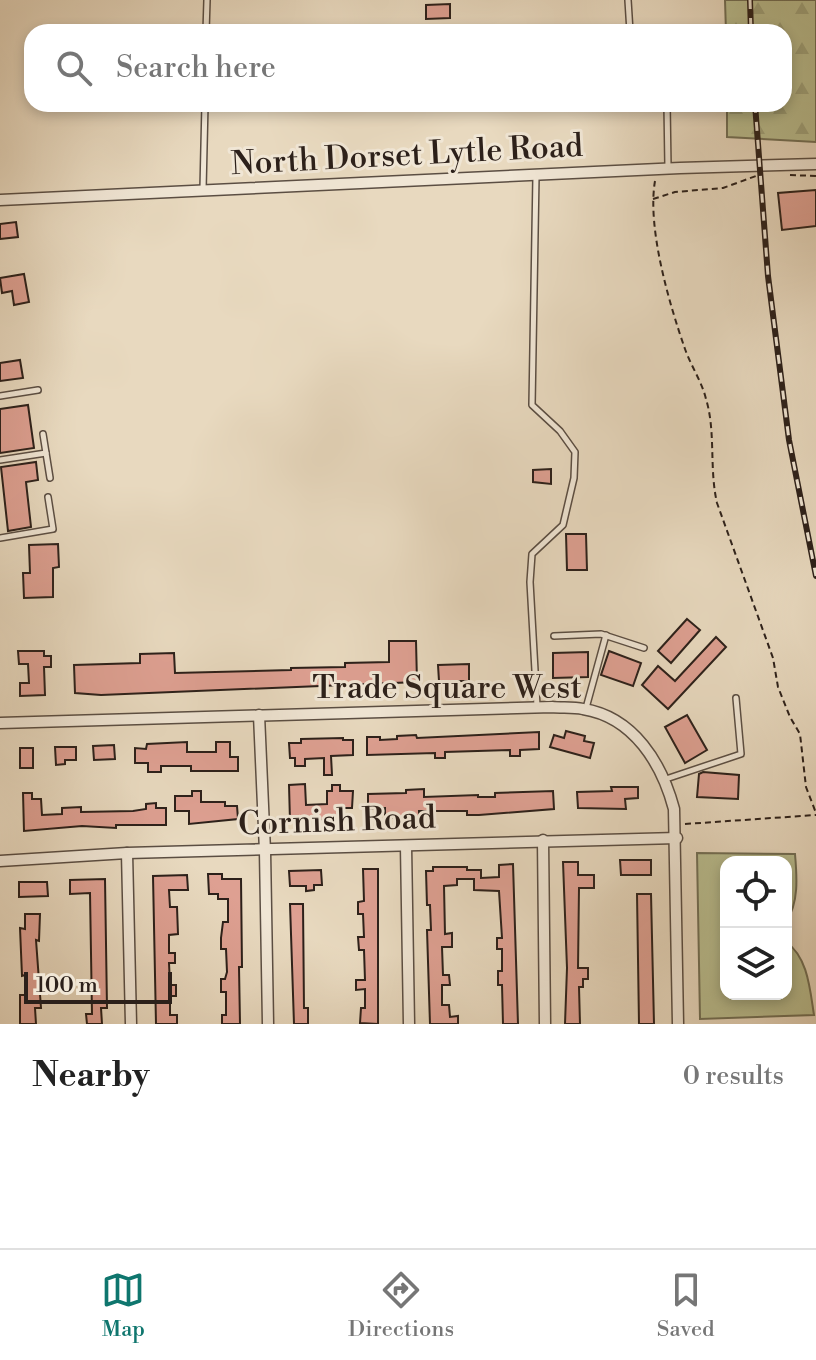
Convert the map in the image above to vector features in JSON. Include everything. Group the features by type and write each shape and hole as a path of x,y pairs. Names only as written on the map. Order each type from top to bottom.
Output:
{"street":[{"name":"North Dorset Lytle Road","path":"0,200 816,164"},
{"name":"Trade Square West","path":"0,723 537,707 585,709 621,724 652,753 666,779 675,824 678,1024"},
{"path":"259,715 268,1024"},
{"name":"Cornish Road","path":"0,861 127,853 677,838"},
{"path":"543,840 545,1024"},
{"path":"406,846 409,1024"},
{"path":"127,853 131,1024"}],"lane":[{"path":"206,24 207,0"},
{"path":"628,0 630,24"},
{"path":"203,190 205,112"},
{"path":"662,169 666,112"},
{"path":"536,175 532,405 560,431 575,452 574,478 563,525 532,554 530,582 537,707"},
{"path":"0,396 38,390"},
{"path":"43,434 50,478"},
{"path":"0,460 46,453"},
{"path":"0,538 53,529 48,497"},
{"path":"554,636 606,635 644,648"},
{"path":"585,709 606,635"},
{"path":"666,779 741,754 736,698"}],"path":[{"path":"662,169 652,199 655,234 685,349 706,399 711,429 711,477 717,503 773,658 778,687 800,734 806,787 816,814 675,824"},
{"path":"652,199 684,191 723,188 758,175"},
{"path":"791,175 816,176"}],"green space":[{"path":"725,0 816,0 816,142 727,137 727,112 792,112 792,24 726,24"},
{"path":"697,853 795,854 796,881 792,908 792,856 720,856 720,1000 792,1000 792,947 803,965 814,1015 700,1019"}],"building":[{"path":"450,4 450,18 426,19 426,5"},
{"path":"816,190 816,226 782,230 778,193"},
{"path":"16,222 18,237 0,239 0,224"},
{"path":"24,274 29,302 14,305 12,291 2,293 0,278"},
{"path":"20,360 23,378 0,381 0,363"},
{"path":"28,405 34,448 0,453 0,409"},
{"path":"36,462 38,480 26,482 31,527 8,531 1,467"},
{"path":"551,469 551,484 533,482 533,470"},
{"path":"566,534 586,534 587,570 567,570"},
{"path":"58,544 59,567 53,568 53,597 24,598 23,573 30,573 29,545"},
{"path":"687,619 700,630 671,663 658,651"},
{"path":"716,637 726,647 668,709 642,685 658,666 675,681"},
{"path":"389,641 416,641 417,682 101,695 75,693 74,665 140,663 140,654 174,653 175,673 291,670 345,667 345,663 389,662"},
{"path":"18,651 44,651 44,656 51,656 51,667 44,667 45,695 20,696 20,683 29,683 28,664 19,664"},
{"path":"609,651 641,663 633,686 601,675"},
{"path":"588,652 588,677 553,678 553,653"},
{"path":"469,664 469,681 439,681 438,665"},
{"path":"687,715 707,750 685,763 665,727"},
{"path":"566,731 585,736 584,741 594,743 590,758 550,747 554,735 564,738"},
{"path":"539,732 539,749 520,750 520,756 510,756 510,750 445,752 445,758 435,758 435,753 367,755 367,737 380,737 380,740 416,735 417,738"},
{"path":"301,739 353,740 353,755 331,756 332,775 324,775 324,758 305,759 305,766 295,766 295,758 290,758 289,743 301,743"},
{"path":"187,742 187,752 216,752 216,742 230,742 230,757 238,757 238,771 191,771 191,766 161,766 161,772 148,772 148,763 135,763 135,748 146,749 147,744"},
{"path":"114,745 115,759 94,760 93,746"},
{"path":"55,747 76,747 76,760 65,760 65,764 56,765"},
{"path":"20,748 33,748 33,768 20,768"},
{"path":"699,774 739,775 738,799 697,797"},
{"path":"305,784 306,805 327,804 327,791 332,791 332,785 340,785 340,791 353,791 352,808 339,808 339,819 290,821 289,785"},
{"path":"611,787 638,787 638,798 625,799 626,809 578,808 577,792 612,791"},
{"path":"424,789 424,797 495,797 495,793 553,791 554,809 479,815 467,815 467,811 419,811 419,817 385,818 385,808 368,809 368,794"},
{"path":"192,791 201,791 201,802 225,802 225,806 237,806 238,819 189,824 189,811 175,811 175,796 192,796"},
{"path":"23,793 32,793 32,799 41,799 42,815 62,814 62,808 81,807 81,812 133,811 156,803 156,808 166,808 166,825 116,825 116,828 82,826 24,831"},
{"path":"620,860 651,860 651,875 621,875"},
{"path":"563,862 578,862 578,875 594,875 594,888 579,888 578,968 588,968 588,979 583,979 583,987 579,987 580,1024 565,1024 567,968"},
{"path":"513,864 518,1024 503,1024 502,985 498,985 498,971 502,971 502,949 497,949 497,938 502,938 499,891 474,890 474,879 457,879 457,885 444,886 445,934 452,933 452,947 442,947 443,975 449,975 450,985 442,985 442,1005 449,1005 450,1017 458,1016 458,1024 430,1024 427,930 431,930 426,871 433,871 433,867 467,867 467,870 481,870 481,878 499,877 499,865"},
{"path":"363,869 378,869 378,1024 360,1023 361,1008 365,1008 365,989 356,990 356,980 365,980 364,950 359,950 358,937 364,937 363,914 358,914 358,902 364,901"},
{"path":"321,870 322,885 314,885 314,890 306,891 306,886 290,886 289,871"},
{"path":"208,874 222,874 222,879 241,879 240,1024 222,1024 222,1015 226,1015 226,992 221,992 221,979 225,979 227,972 226,949 221,949 221,938 223,922 228,922 228,899 218,899 218,894 209,894"},
{"path":"187,875 188,890 169,890 170,907 177,907 178,934 169,935 169,953 175,953 175,963 169,963 170,985 176,985 176,996 170,996 170,1015 177,1015 177,1024 156,1024 153,876"},
{"path":"105,879 107,1008 101,1008 102,1024 87,1024 86,1014 92,1014 90,893 70,894 70,880"},
{"path":"19,882 47,882 48,896 19,897"},
{"path":"637,894 651,894 654,1024 639,1024"},
{"path":"290,904 303,904 304,1008 308,1008 308,1024 294,1024"},
{"path":"25,914 40,914 39,941 36,940 41,1008 35,1008 36,1024 20,1024 20,995 25,995 25,975 22,976 20,928 25,929"}],"railway":[{"path":"750,0 751,24"},
{"path":"756,112 768,276 789,440 816,576"}]}
